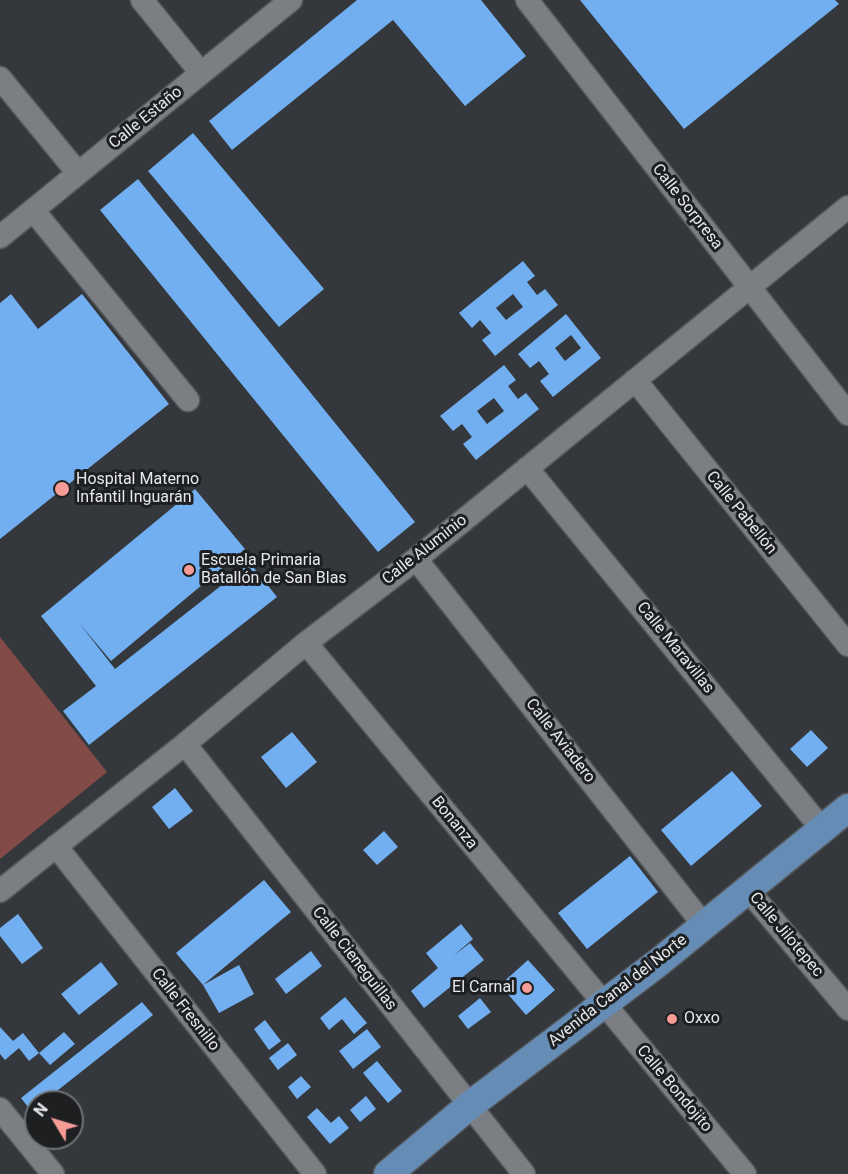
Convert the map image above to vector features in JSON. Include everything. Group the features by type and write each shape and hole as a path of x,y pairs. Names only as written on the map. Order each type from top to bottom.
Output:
{"main road":[{"name":"Avenida Canal del Norte","path":"388,1174 469,1106 658,962 848,808"}],"street":[{"path":"142,0 201,74"},
{"name":"Calle Estaño","path":"0,237 291,0"},
{"name":"Calle Sorpresa","path":"526,0 848,414"},
{"path":"0,78 78,173"},
{"name":"Calle Aluminio","path":"0,891 306,643 416,559 848,207"},
{"path":"33,210 188,400"},
{"name":"Calle Pabellón","path":"635,380 848,645"},
{"name":"Calle Maravillas","path":"527,468 822,829"},
{"name":"Calle Aviadero","path":"416,559 703,924"},
{"name":"Bonanza","path":"306,643 602,1004"},
{"name":"Calle Cieneguillas","path":"184,744 524,1174"},
{"name":"Calle Fresnillo","path":"56,846 315,1174"},
{"name":"Calle Jilotepec","path":"747,889 848,1009"},
{"name":"Calle Bondojito","path":"602,1004 745,1174"},
{"path":"0,1109 54,1174"}],"shaded area":[{"path":"0,637 107,772 0,859"}],"building":[{"path":"357,0 481,0 526,56 465,106 393,20 232,150 209,121"},
{"path":"580,0 835,0 839,4 684,129"},
{"path":"193,133 324,289 279,327 148,171"},
{"path":"138,179 415,522 378,552 100,210"},
{"path":"523,261 535,276 527,282 537,295 545,289 558,305 495,356 482,340 491,333 480,320 472,328 459,313","holes":["513,294 523,307 506,320 496,308"]},
{"name":"Hospital Materno Infantil Inguarán","path":"11,294 38,329 82,294 169,404 0,539 0,303"},
{"path":"566,314 601,358 553,397 540,381 549,374 539,361 530,368 518,354","holes":["571,335 581,348 565,361 555,348"]},
{"path":"504,365 516,380 508,386 518,399 526,393 539,409 476,460 463,444 472,437 462,424 453,431 440,416","holes":["494,398 504,411 487,424 477,411"]},
{"path":"195,489 245,549 111,661 80,624 115,669 250,563 277,597 89,745 63,711 96,686 41,616"},
{"path":"811,730 828,748 807,767 790,749"},
{"path":"292,732 317,762 286,788 261,757"},
{"path":"732,771 762,806 691,866 661,830"},
{"path":"175,788 193,811 169,829 152,807"},
{"path":"384,831 398,847 377,865 363,850"},
{"path":"630,856 658,892 587,949 558,913"},
{"path":"264,880 291,912 203,985 176,953"},
{"path":"18,914 43,948 22,964 0,936 0,928"},
{"path":"461,924 473,939 453,956 470,943 484,960 424,1008 411,991 438,968 426,953"},
{"path":"311,951 322,966 286,994 275,979"},
{"name":"El Carnal","path":"528,960 555,990 526,1015 500,985"},
{"path":"101,962 118,984 79,1015 61,994"},
{"path":"239,965 254,994 219,1013 203,985"},
{"path":"345,997 367,1023 354,1034 342,1019 329,1030 320,1018"},
{"path":"480,998 491,1012 468,1029 458,1016"},
{"path":"142,1002 153,1015 58,1090 31,1090"},
{"path":"265,1020 281,1041 269,1050 254,1029"},
{"path":"0,1027 13,1041 23,1033 39,1053 29,1061 19,1048 5,1060 0,1054"},
{"path":"367,1029 381,1047 353,1069 339,1051"},
{"path":"64,1032 75,1044 50,1065 39,1053"},
{"path":"288,1043 297,1055 278,1070 269,1058"},
{"path":"377,1061 402,1091 388,1103 363,1073"},
{"path":"301,1076 311,1087 297,1099 288,1087"},
{"path":"366,1096 376,1109 360,1122 350,1110"},
{"path":"317,1108 331,1123 339,1116 349,1128 330,1144 307,1117"}],"place":[{"name":"Hospital Materno Infantil Inguarán","path":"62,489"},
{"name":"Escuela Primaria Batallón de San Blas","path":"189,570"},
{"name":"El Carnal","path":"527,988"},
{"name":"Oxxo","path":"672,1019"}]}
